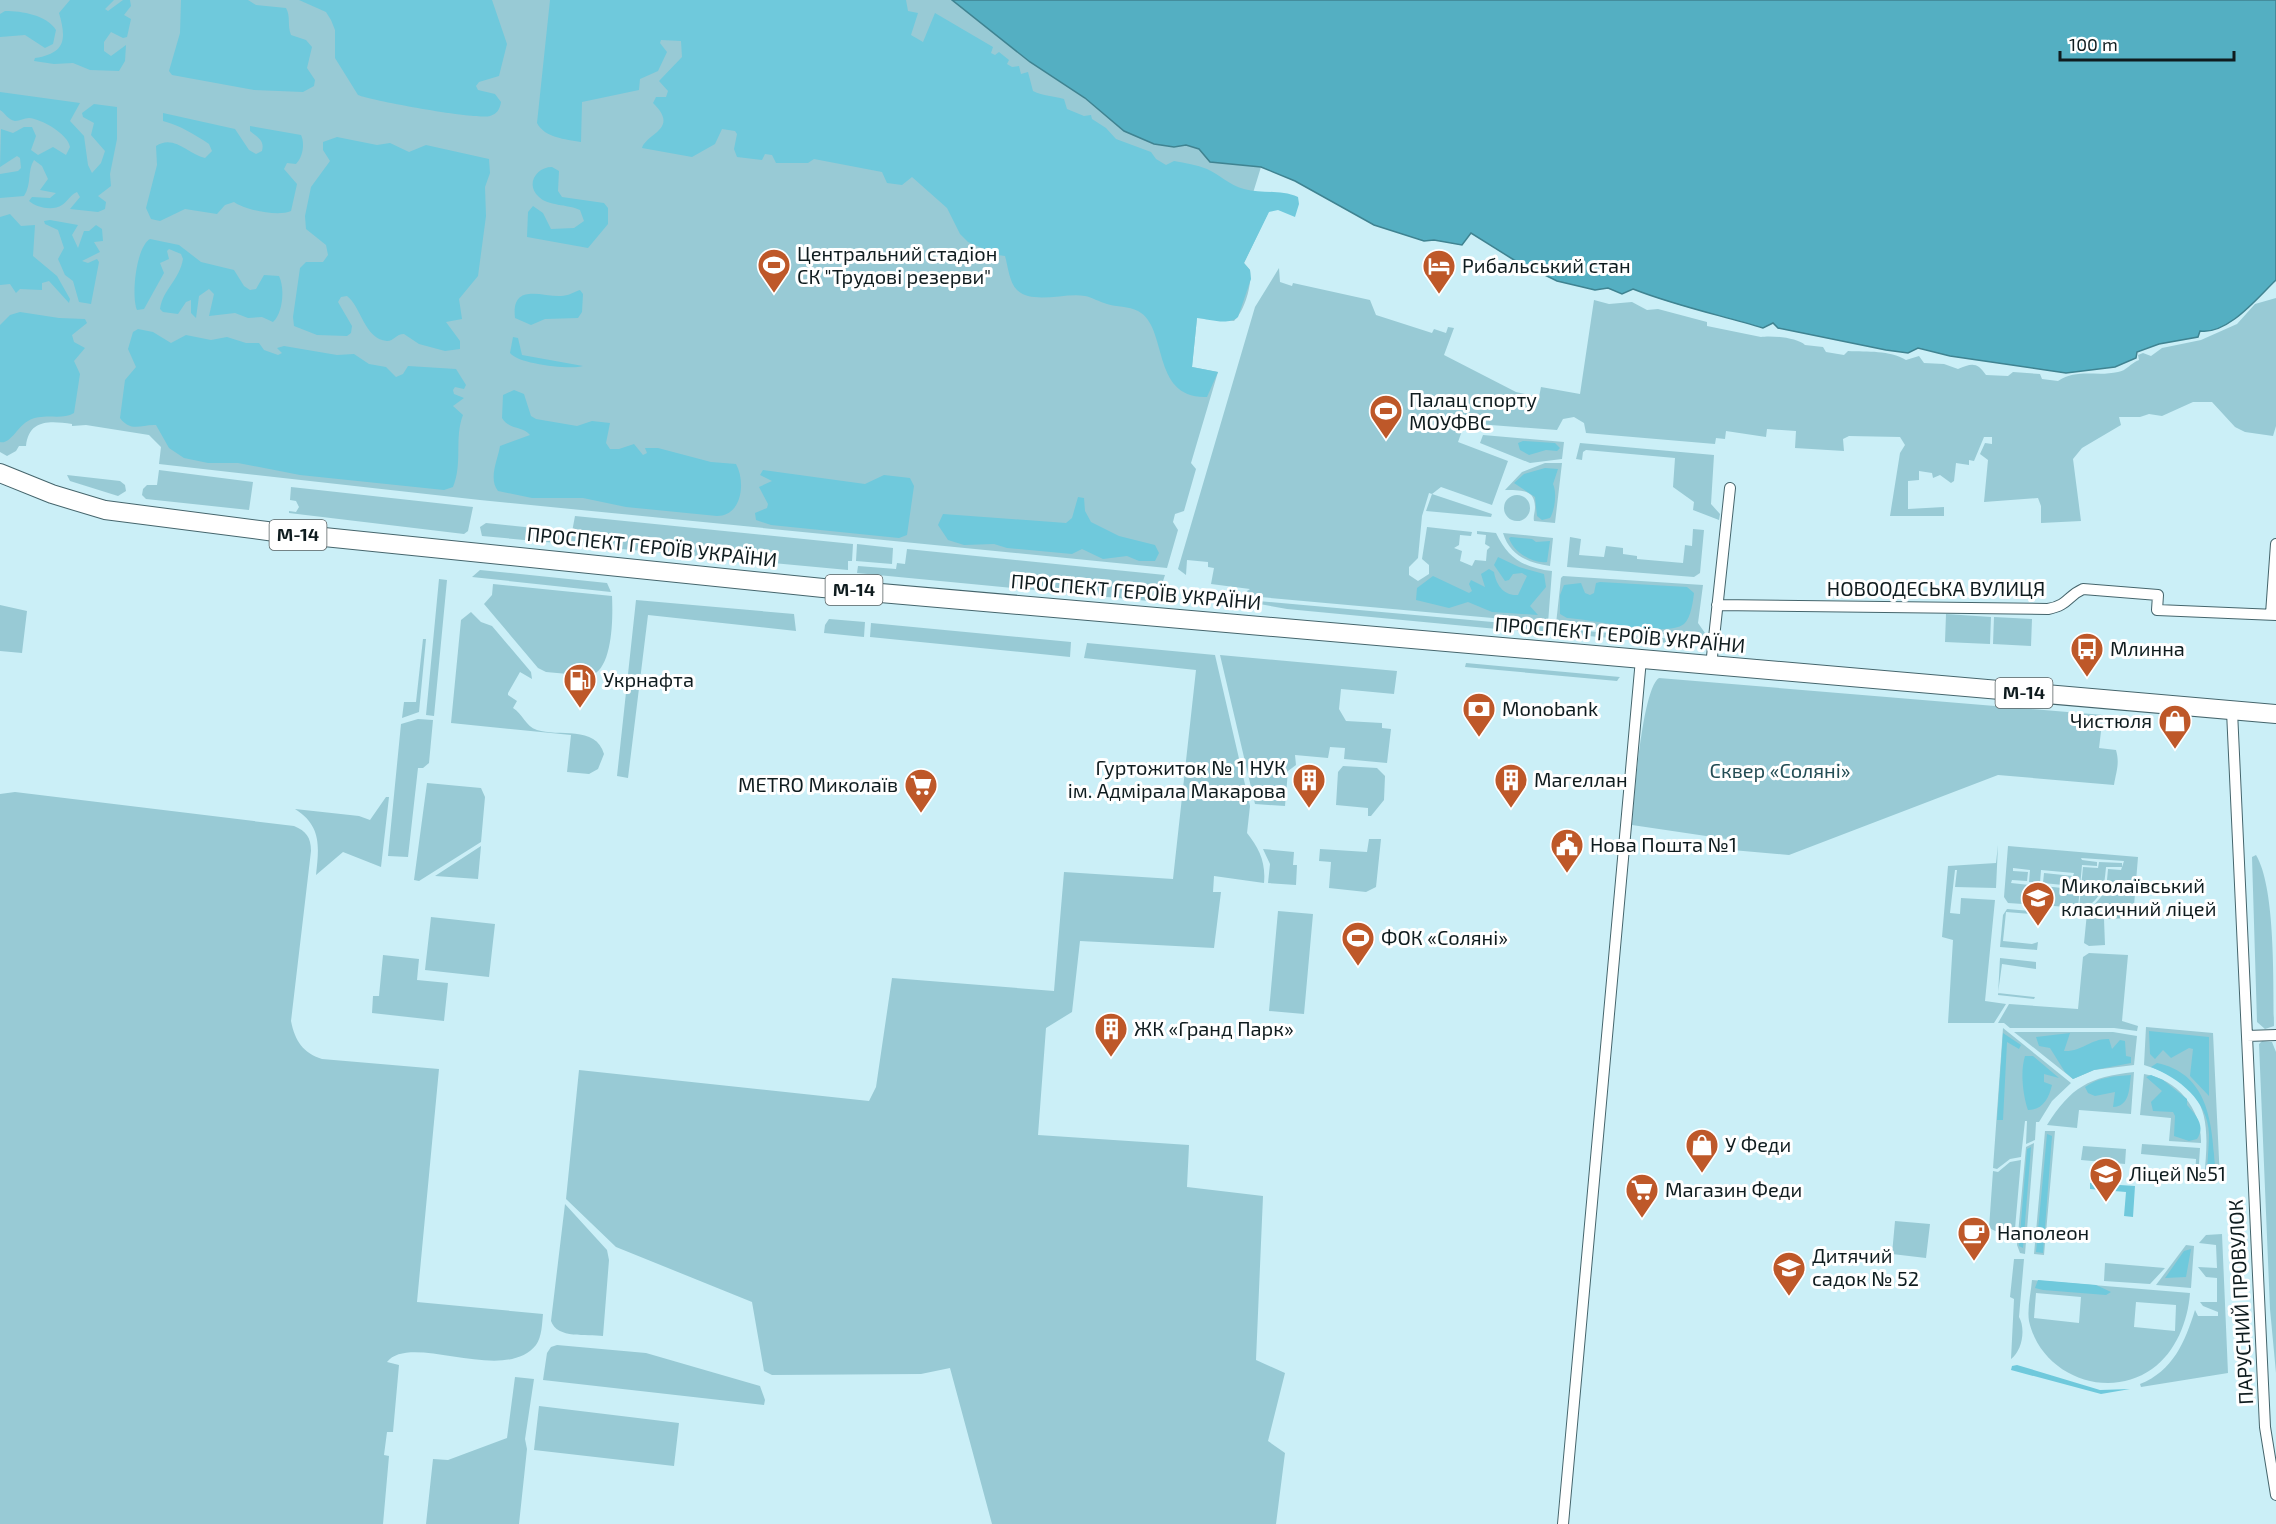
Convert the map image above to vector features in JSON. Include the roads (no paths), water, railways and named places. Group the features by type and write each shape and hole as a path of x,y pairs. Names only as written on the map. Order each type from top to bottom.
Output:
{"highway":[{"name":"ПРОСПЕКТ ГЕРОЇВ УКРАЇНИ","path":"0,472 52,494 105,510 275,532 823,588 2276,714"}],"street":[{"path":"1711,666 1730,488"},
{"path":"2274,614 2276,544"},
{"name":"НОВООДЕСЬКА ВУЛИЦЯ","path":"1717,605 2048,609 2063,606 2075,593 2083,589 2158,595 2157,610 2274,614"},
{"path":"1563,1524 1641,659"},
{"name":"ПАРУСНИЙ ПРОВУЛОК","path":"2232,711 2265,1427 2276,1495"},
{"path":"2247,1036 2276,1035"}],"place":[{"name":"Центральний стадіон СК \"Трудові резерви\"","path":"774,294"},
{"name":"Рибальський стан","path":"1439,295"},
{"name":"Палац спорту МОУФВС","path":"1386,440"},
{"name":"Млинна","path":"2087,678"},
{"name":"Укрнафта","path":"580,709"},
{"name":"Monobank","path":"1479,738"},
{"name":"Чистюля","path":"2175,750"},
{"name":"Гуртожиток № 1 НУК ім. Адмірала Макарова","path":"1309,809"},
{"name":"Магеллан","path":"1511,809"},
{"name":"METRO Миколаїв","path":"921,814"},
{"name":"Нова Пошта №1","path":"1567,874"},
{"name":"Миколаївський класичний ліцей","path":"2038,927"},
{"name":"ФОК «Соляні»","path":"1358,967"},
{"name":"ЖК «Гранд Парк»","path":"1111,1058"},
{"name":"У Феди","path":"1702,1174"},
{"name":"Ліцей №51","path":"2106,1203"},
{"name":"Магазин Феди","path":"1642,1219"},
{"name":"Наполеон","path":"1974,1262"},
{"name":"Дитячий садок № 52","path":"1789,1297"}],"park label":[{"name":"Сквер «Соляні»","path":"1780,771"}]}
